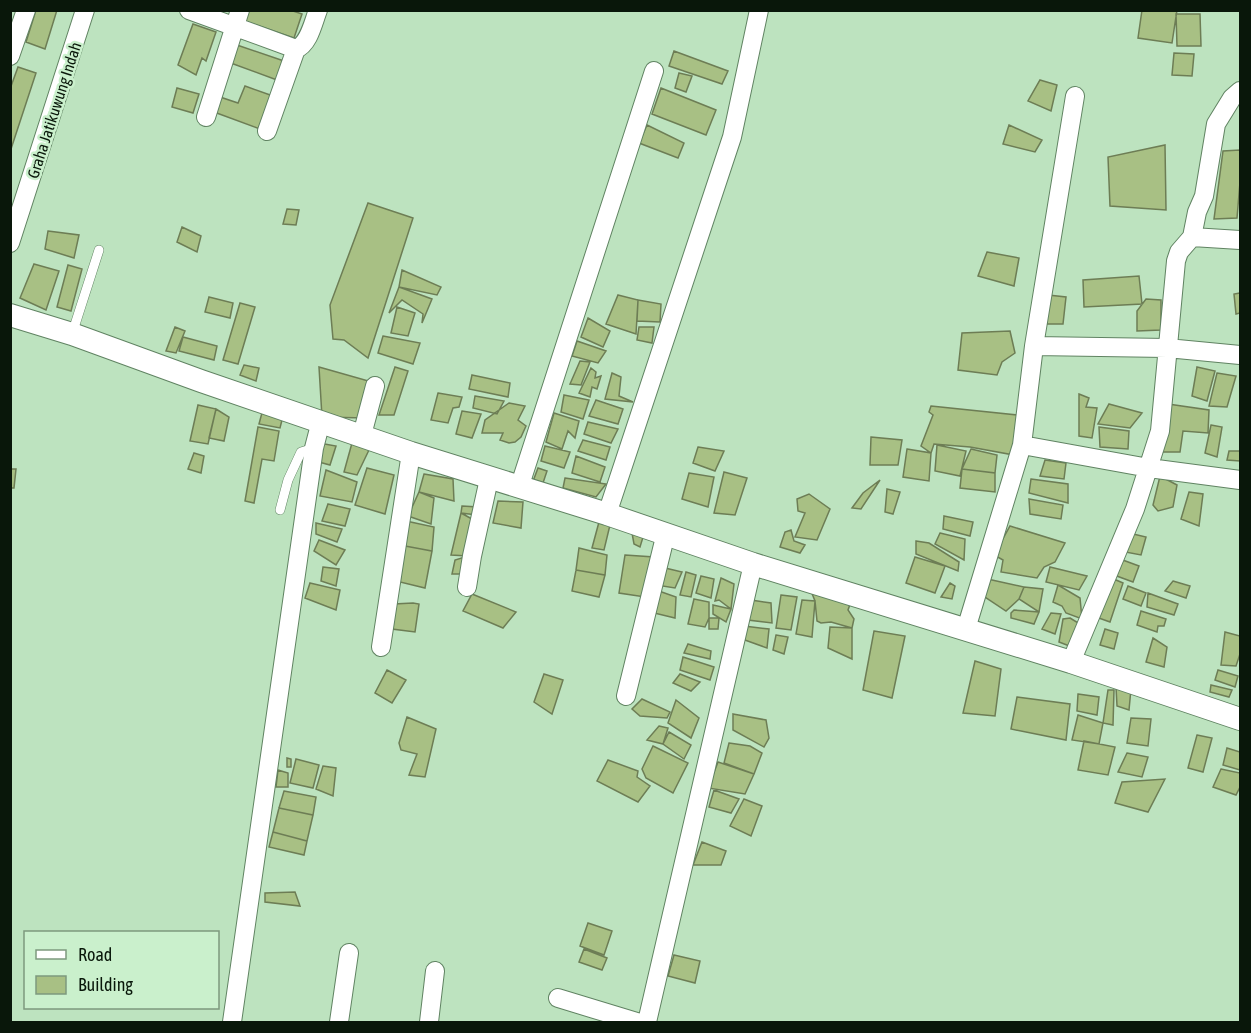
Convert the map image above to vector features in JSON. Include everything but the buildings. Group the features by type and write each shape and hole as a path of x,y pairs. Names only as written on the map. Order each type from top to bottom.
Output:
{"street":[{"path":"10,56 26,10"},
{"name":"Graha Jatikuwung Indah","path":"10,243 86,10"},
{"path":"189,10 236,19 296,49"},
{"path":"267,131 296,49 306,41 318,10"},
{"path":"607,514 732,137 759,10"},
{"path":"206,117 236,19"},
{"path":"519,488 654,70"},
{"path":"1071,662 1135,509 1160,431 1176,261 1179,252 1192,237 1197,212 1204,196 1216,124 1240,91"},
{"path":"966,629 1022,446 1034,346 1075,96"},
{"path":"1192,237 1240,240"},
{"path":"10,315 72,334 411,453 666,533 753,564 1071,662 1240,719"},
{"path":"1034,346 1167,348 1240,355"},
{"path":"362,435 375,386"},
{"path":"232,1023 314,448 321,422"},
{"path":"1022,446 1149,468 1240,480"},
{"path":"381,647 411,453"},
{"path":"467,587 489,478"},
{"path":"626,696 666,533"},
{"path":"647,1023 753,564"},
{"path":"339,1023 349,953"},
{"path":"429,1023 435,971"},
{"path":"558,999 637,1023"}],"lane":[{"path":"72,334 99,250"},
{"path":"280,510 288,480 301,452 314,448"}]}
